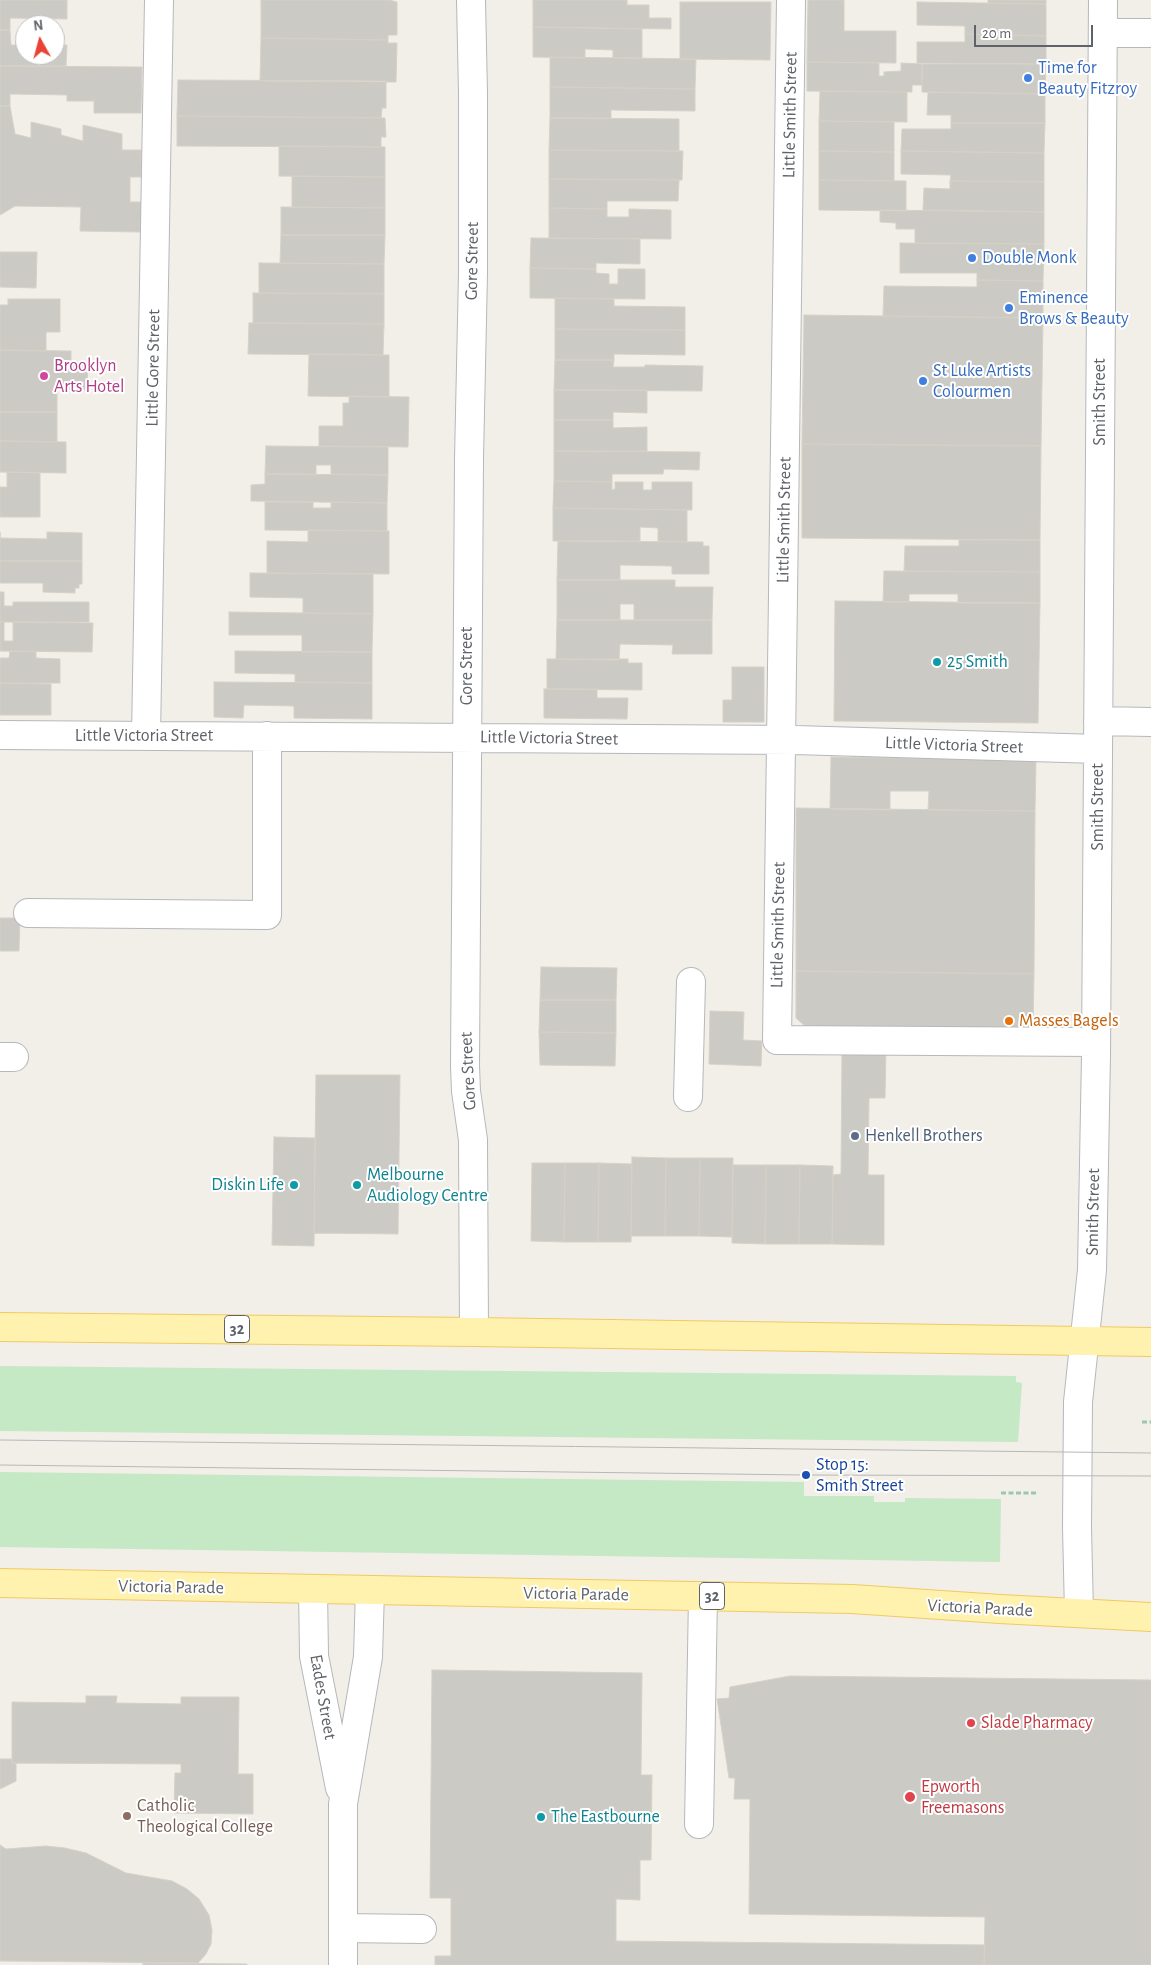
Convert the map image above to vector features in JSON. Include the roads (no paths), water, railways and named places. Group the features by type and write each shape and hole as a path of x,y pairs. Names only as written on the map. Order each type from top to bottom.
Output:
{"main road":[{"name":"32","path":"0,1327 1151,1342"},
{"name":"Victoria Parade","path":"0,1584 852,1599 1151,1617"}],"street":[{"name":"Little Gore Street","path":"146,736 159,0"},
{"name":"Gore Street","path":"471,0 473,273 465,1066 466,1090 473,1140 474,1332"},
{"name":"Little Smith Street","path":"791,0 777,1040 1096,1042"},
{"name":"Smith Street","path":"1079,1613 1077,1527 1078,1402 1092,1270 1096,1042 1103,0"},
{"path":"1103,33 1151,33"},
{"path":"1098,721 1151,722"},
{"name":"Little Victoria Street","path":"0,735 780,740 1098,749"},
{"path":"28,913 267,915 266,736"},
{"path":"688,1097 691,982"},
{"name":"Eades Street","path":"313,1589 314,1656 343,1804"},
{"name":"Eades Street","path":"343,1965 343,1804 368,1657 370,1590"},
{"path":"700,1824 703,1596"},
{"path":"343,1928 422,1929"}],"tram line":[{"path":"0,1440 1151,1453"},
{"path":"0,1465 806,1475 1151,1476"}],"place":[{"name":"Time for Beauty Fitzroy","path":"1028,78"},
{"name":"Double Monk","path":"972,258"},
{"name":"Eminence Brows & Beauty","path":"1009,308"},
{"name":"Brooklyn Arts Hotel","path":"44,376"},
{"name":"St Luke Artists Colourmen","path":"923,381"},
{"name":"25 Smith","path":"937,662"},
{"name":"Masses Bagels","path":"1009,1021"},
{"name":"Henkell Brothers","path":"855,1136"},
{"name":"Diskin Life","path":"294,1185"},
{"name":"Melbourne Audiology Centre","path":"357,1185"},
{"name":"Stop 15: Smith Street","path":"806,1475"},
{"name":"Slade Pharmacy","path":"971,1723"},
{"name":"Epworth Freemasons","path":"910,1797"},
{"name":"Catholic Theological College","path":"127,1816"},
{"name":"The Eastbourne","path":"541,1817"}]}
